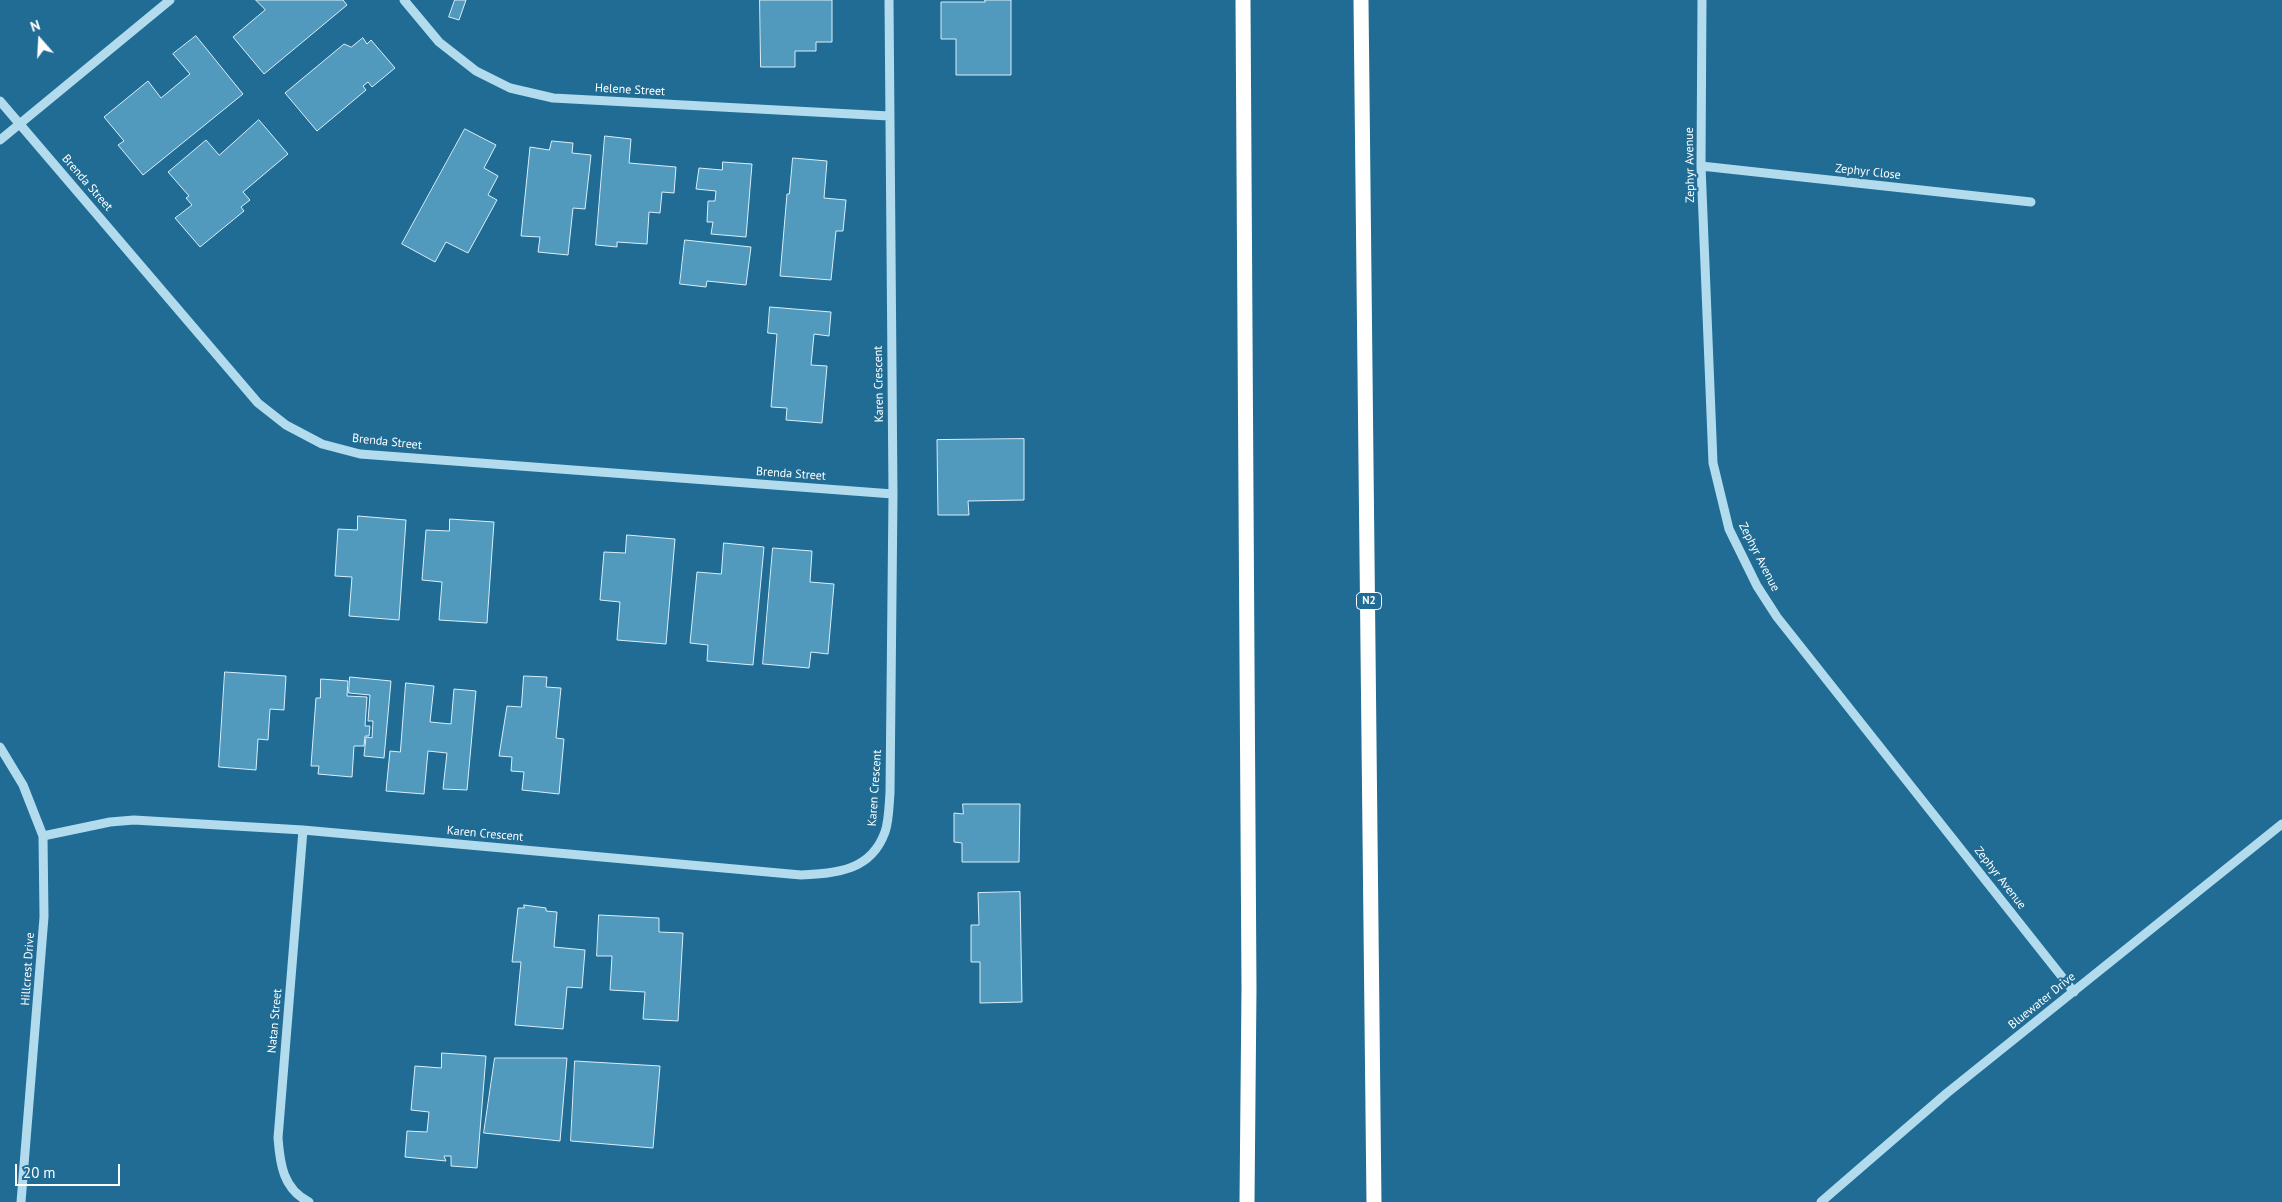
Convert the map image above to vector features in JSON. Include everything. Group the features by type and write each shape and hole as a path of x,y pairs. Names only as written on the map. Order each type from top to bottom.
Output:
{"highway":[{"path":"1243,0 1249,968 1247,1202"},
{"name":"N2","path":"1362,0 1374,1202"}],"street":[{"path":"0,140 170,0"},
{"name":"Helene Street","path":"404,0 439,42 476,71 510,88 553,98 889,116"},
{"name":"Karen Crescent","path":"42,836 110,822 134,820 303,830 801,875 840,872 870,858 886,832 890,793 893,494 889,0"},
{"name":"Zephyr Avenue","path":"1702,0 1701,166 1713,463 1729,529 1757,586 1778,617 2074,992"},
{"name":"Brenda Street","path":"0,101 258,403 286,425 322,444 360,454 893,494"},
{"name":"Zephyr Close","path":"1701,166 2031,202"},
{"name":"Hillcrest Drive","path":"0,747 23,785 42,836 44,917 21,1202"},
{"name":"Bluewater Drive","path":"1821,1202 1947,1093 2282,824"},
{"name":"Natan Street","path":"303,830 278,1138 280,1162 286,1181 298,1197 309,1202"}],"building":[{"path":"256,0 343,0 347,5 264,74 233,37 265,10"},
{"path":"455,0 466,0 459,20 449,17"},
{"path":"760,0 832,0 832,42 816,42 816,51 795,51 795,67 761,67"},
{"path":"985,0 1011,0 1011,75 956,75 956,39 941,39 941,2 985,2"},
{"path":"196,36 243,94 143,175 118,145 124,141 104,117 148,81 161,98 190,74 173,54"},
{"path":"363,38 367,44 371,40 395,68 372,87 368,82 363,86 366,90 317,131 285,93 344,44 351,47"},
{"path":"259,120 288,154 243,192 250,200 241,207 244,211 200,247 175,218 192,205 186,198 189,196 168,172 206,140 219,155"},
{"path":"465,129 496,145 484,168 498,176 488,195 497,200 468,253 446,242 435,262 402,244"},
{"path":"605,136 631,139 629,163 676,167 674,193 662,192 660,213 649,212 647,244 617,242 617,247 596,245"},
{"path":"552,141 573,143 572,153 591,155 585,209 573,208 568,255 538,252 540,237 521,236 530,147 549,150"},
{"path":"793,158 827,161 824,198 846,200 843,231 836,231 831,280 780,276 787,194 789,194"},
{"path":"723,162 752,164 746,237 711,234 713,222 707,222 708,201 715,201 716,191 696,189 699,168 722,170"},
{"path":"685,240 751,247 746,285 707,281 706,287 680,284"},
{"path":"770,307 831,312 829,336 814,334 811,365 827,366 822,423 786,420 787,408 771,407 777,334 768,333"},
{"path":"1024,439 1024,500 968,501 969,515 938,515 937,440"},
{"path":"358,516 406,520 399,620 349,616 352,577 335,576 338,529 357,530"},
{"path":"450,519 494,522 487,623 439,620 442,582 422,580 426,530 449,531"},
{"path":"627,535 675,539 666,644 617,640 620,602 600,600 604,552 625,553"},
{"path":"724,543 764,547 753,665 707,661 708,645 690,643 697,572 721,574"},
{"path":"773,548 812,551 810,582 834,584 828,654 811,652 809,668 763,664"},
{"path":"225,672 286,676 284,710 270,709 268,740 258,739 256,770 219,767"},
{"path":"524,676 547,677 546,687 561,688 556,738 564,739 559,794 522,790 524,772 511,771 512,757 499,756 507,706 521,707"},
{"path":"350,677 391,681 384,758 364,756 366,737 372,738 373,721 368,721 370,695 349,693"},
{"path":"321,679 348,681 347,696 367,697 365,726 370,726 369,736 365,736 364,746 354,746 352,777 318,774 319,766 311,766 316,698 320,698"},
{"path":"406,683 434,686 430,722 451,724 454,689 476,691 467,790 443,789 447,753 428,751 424,794 386,791 390,751 400,752"},
{"path":"963,804 1020,804 1019,862 962,862 962,843 954,842 954,813 963,814"},
{"path":"1020,892 1022,1002 980,1003 980,962 971,962 971,925 979,925 978,893"},
{"path":"524,905 546,908 546,911 557,912 554,947 585,950 582,988 567,987 563,1029 515,1025 521,962 512,962 518,908 524,908"},
{"path":"599,915 659,918 659,932 683,933 678,1021 643,1019 645,992 610,990 612,956 597,956"},
{"path":"442,1053 486,1056 477,1168 451,1166 451,1156 444,1156 446,1161 405,1157 407,1131 427,1132 429,1112 411,1110 415,1066 441,1068"},
{"path":"495,1058 567,1058 560,1141 484,1133"},
{"path":"575,1061 660,1066 653,1148 571,1141"}]}
